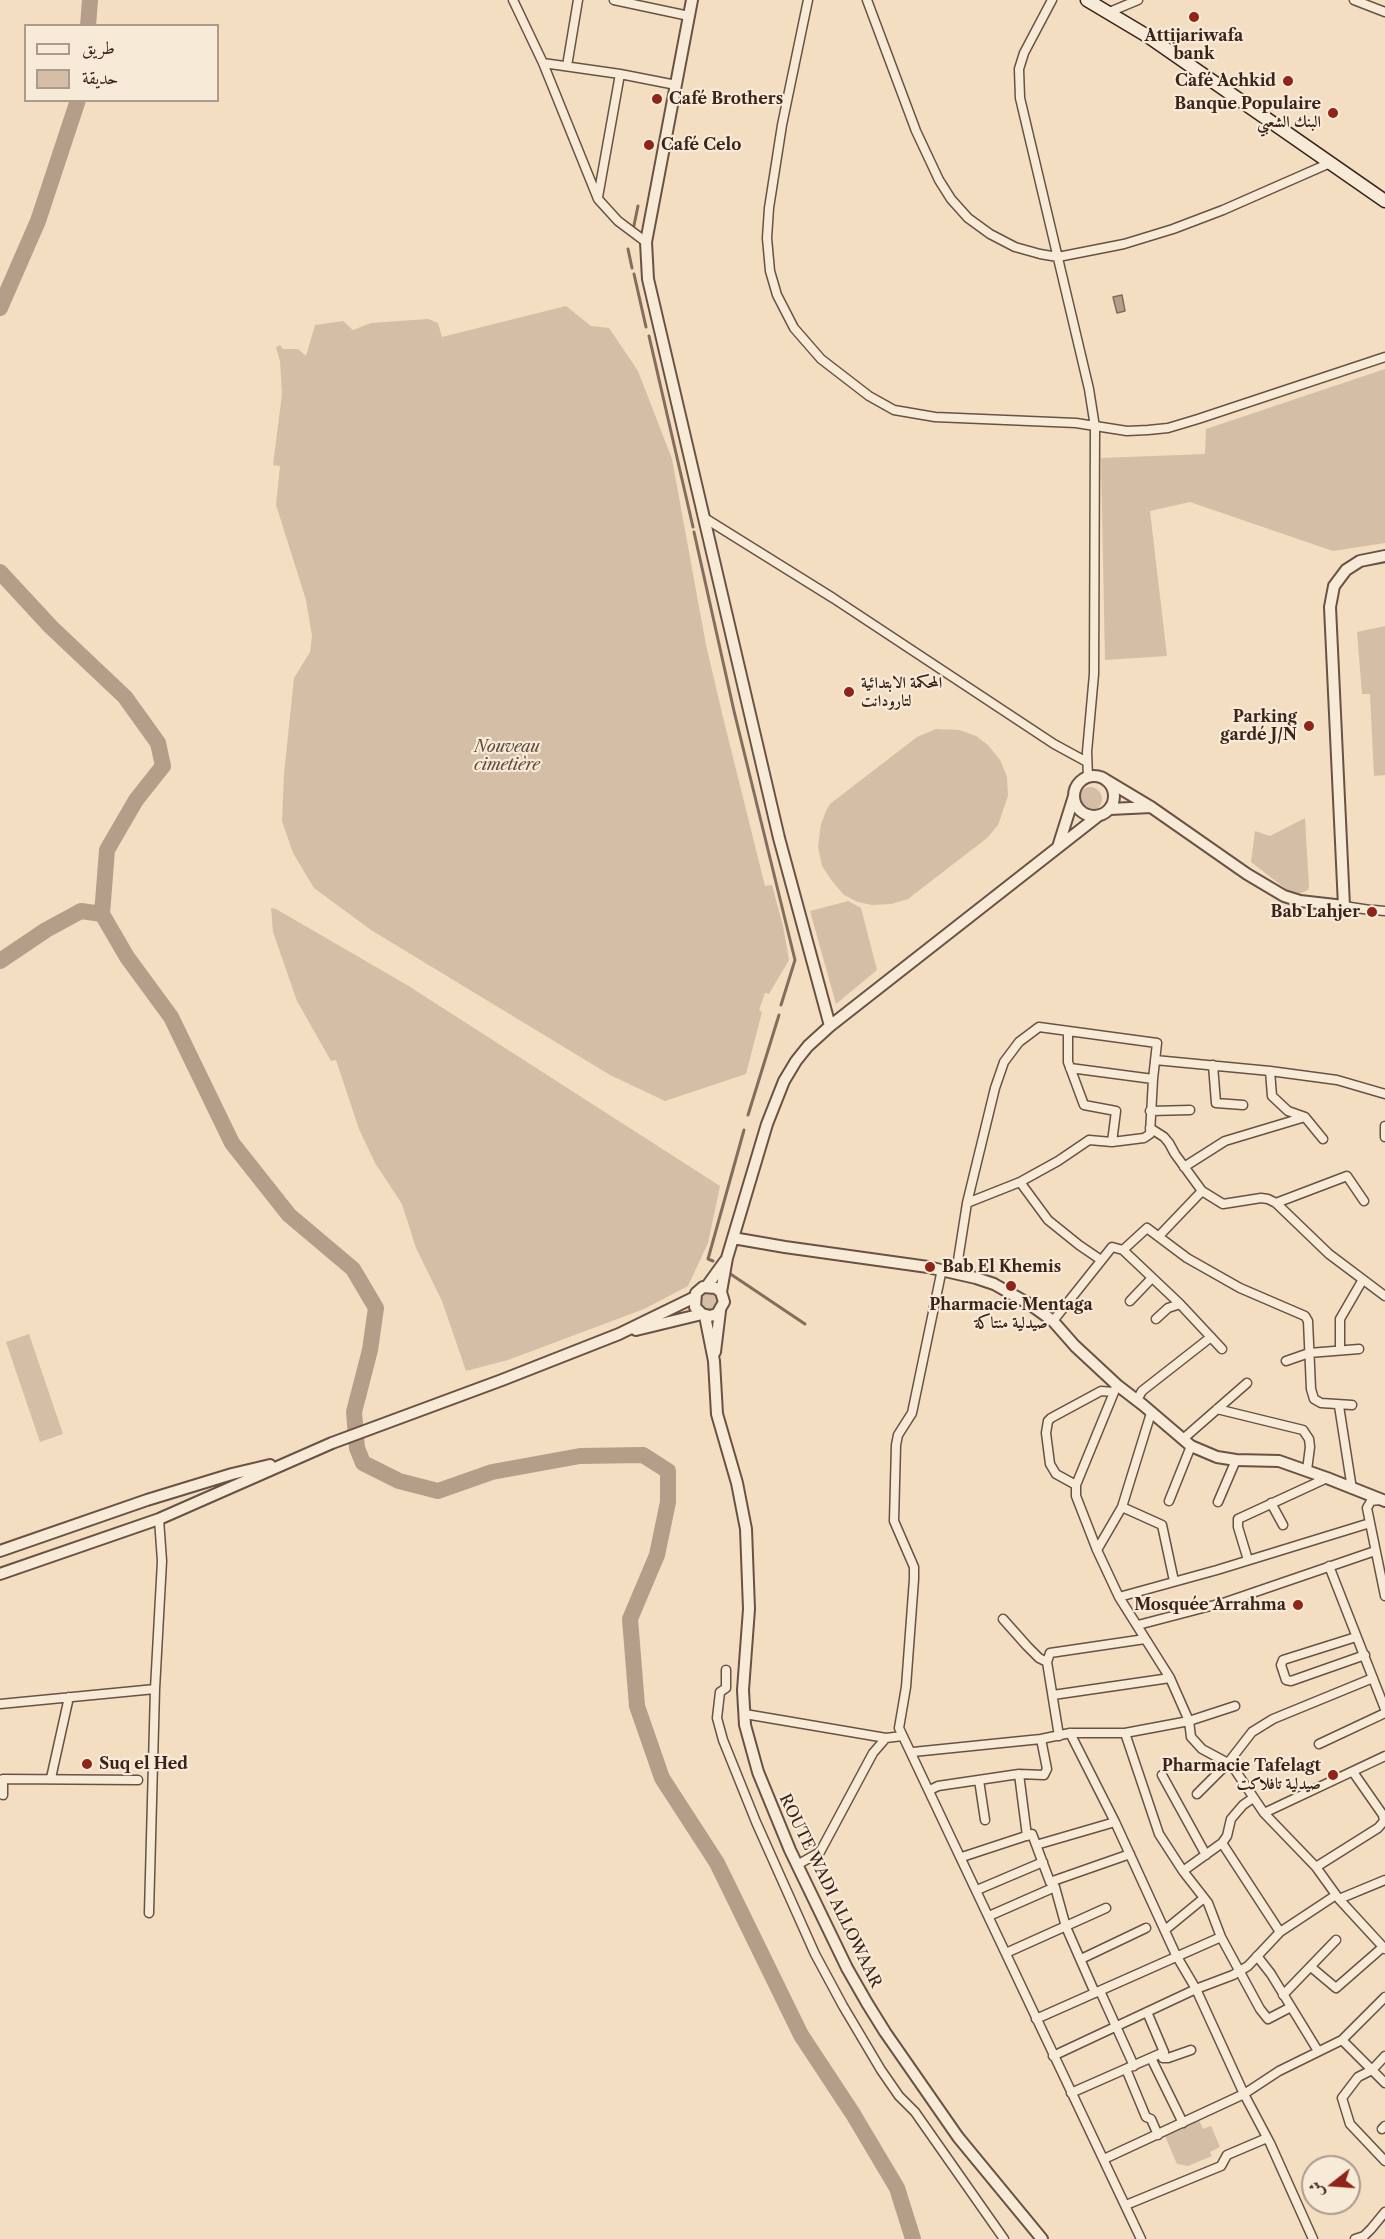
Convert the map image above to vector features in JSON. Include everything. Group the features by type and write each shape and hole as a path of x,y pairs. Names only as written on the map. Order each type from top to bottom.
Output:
{"main road":[{"path":"1087,0 1149,37 1385,201"}],"street":[{"path":"513,0 543,63 598,199 618,221 646,242"},
{"path":"567,66 578,0"},
{"path":"614,0 689,16"},
{"path":"692,0 646,242 648,279 779,838 830,1026"},
{"path":"808,0 782,126 769,208 767,238 770,271 777,295 794,328 820,359 869,396 894,410 935,417 1076,423 1128,431 1168,428 1385,357"},
{"path":"867,0 916,131 939,180 951,199 968,218 990,234 1015,247 1058,257 1091,252 1173,229 1223,210 1330,163"},
{"path":"1052,0 1024,53 1019,69 1020,98 1089,389 1095,426 1094,674 1087,762 1088,777"},
{"path":"1107,12 1138,0"},
{"path":"1354,0 1385,12"},
{"path":"543,63 676,85"},
{"path":"598,199 620,74"},
{"path":"703,516 833,598 1054,744 1087,762"},
{"path":"1344,906 1330,607 1334,586 1346,570 1360,561 1385,556"},
{"path":"1058,847 1077,786 1088,777 1095,776 1106,780 1151,807 1201,843 1284,896 1300,902 1385,911"},
{"path":"1106,780 1112,786 1114,794 1110,809"},
{"path":"1075,793 1078,807 1090,816 1098,816"},
{"path":"619,1334 704,1315 714,1316 720,1311 724,1302 721,1292 727,1258 767,1124 780,1089 796,1061 830,1026 1098,816 1110,809 1151,807"},
{"path":"956,1273 967,1203 995,1088 1009,1053 1036,1028 1157,1042 1150,1134 1144,1138 1112,1143 1089,1140 1058,1161 1020,1182 967,1203"},
{"path":"1068,1031 1067,1052 1070,1068 1084,1106 1116,1111 1112,1143"},
{"path":"1155,1060 1337,1080 1385,1094"},
{"path":"1213,1065 1216,1103 1243,1105"},
{"path":"1070,1068 1153,1079"},
{"path":"1270,1071 1272,1096 1288,1111 1305,1117 1323,1138"},
{"path":"1150,1111 1190,1110"},
{"path":"1184,1167 1225,1141 1305,1117"},
{"path":"1385,1126 1385,1137"},
{"path":"1150,1128 1164,1137 1202,1191 1223,1204 1261,1198 1276,1203 1316,1243 1362,1281 1385,1296"},
{"path":"1276,1203 1347,1176 1364,1201"},
{"path":"1020,1182 1048,1220 1101,1260"},
{"path":"1159,1236 1202,1191"},
{"path":"1123,1250 1147,1228 1196,1263 1240,1288 1305,1316 1308,1322 1311,1389 1314,1399 1339,1406 1352,1405"},
{"path":"733,1238 934,1268 994,1284 1031,1305 1053,1321 1115,1389 1137,1400 1187,1443 1217,1457 1279,1461 1383,1501"},
{"path":"1053,1321 1112,1247 1123,1250 1180,1304 1222,1349"},
{"path":"707,1286 727,1258"},
{"path":"934,1268 912,1413 898,1435 896,1446 894,1521 914,1572 906,1687 899,1723 902,1736 913,1752 1053,2056 1141,2239"},
{"path":"1130,1301 1152,1279"},
{"path":"1340,1350 1340,1319 1362,1281"},
{"path":"0,1574 159,1519 332,1443 619,1334 694,1297 700,1288 713,1286 721,1292"},
{"path":"694,1297 695,1307 704,1315"},
{"path":"1156,1319 1168,1308 1180,1304"},
{"name":"ROUTE WADI ALLOWAAR","path":"714,1361 720,1311"},
{"name":"ROUTE WADI ALLOWAAR","path":"704,1315 714,1361 717,1414 737,1483 746,1529 749,1609 743,1690 745,1725 758,1772 797,1865 847,1968 885,2032 958,2137 1042,2239"},
{"path":"1137,1400 1142,1391 1211,1337"},
{"path":"1286,1361 1309,1353 1359,1349"},
{"path":"1169,1501 1187,1443 1217,1409 1247,1383"},
{"path":"1115,1389 1076,1485 1076,1496 1097,1550 1119,1597 1170,1678 1189,1721 1191,1737 1196,1743 1228,1763 1241,1776 1264,1813 1316,1867 1337,1897 1384,1948 1336,1988 1311,1966"},
{"path":"1076,1485 1056,1474 1050,1464 1046,1432 1048,1421 1101,1391 1115,1389"},
{"path":"1339,1406 1352,1489"},
{"path":"1217,1409 1303,1430 1309,1439 1310,1447 1307,1470"},
{"path":"1097,1550 1122,1507 1151,1413"},
{"path":"1218,1502 1236,1460"},
{"path":"0,1551 206,1482 288,1461"},
{"path":"1248,1560 1238,1519 1327,1478"},
{"path":"1383,1501 1371,1502 1367,1508 1384,1591"},
{"path":"1271,1503 1283,1525"},
{"path":"1122,1507 1161,1525 1174,1581"},
{"path":"149,1913 155,1689 162,1561 159,1519"},
{"path":"1119,1597 1370,1523"},
{"path":"1138,1625 1226,1602 1329,1566 1385,1543"},
{"path":"1318,1743 1385,1711 1329,1566"},
{"path":"1003,1619 1039,1658 1047,1662"},
{"path":"1356,1637 1283,1660 1281,1665 1286,1680 1291,1681 1365,1655"},
{"path":"1059,1736 1047,1662 1050,1653 1145,1639"},
{"path":"726,1670 726,1688 720,1692 717,1718 723,1740 756,1822 815,1954 898,2096 915,2112 1004,2239"},
{"path":"1053,1695 1170,1678"},
{"path":"1197,1794 1228,1763 1252,1732 1273,1719 1373,1678"},
{"path":"0,1704 155,1689"},
{"path":"51,1778 69,1697"},
{"path":"913,1752 1041,1739 1070,1733 1125,1733 1189,1721 1235,1706"},
{"path":"745,1714 886,1738 902,1736"},
{"path":"1070,1733 1115,1822 1176,1955 1196,1989 1313,2239"},
{"path":"1125,1733 1155,1825 1183,1871 1204,1898 1221,1937 1266,2019 1291,2007"},
{"path":"797,1865 820,1852 873,1753 886,1738"},
{"path":"930,1790 938,1786 1019,1774 1039,1776 1046,1773 1041,1739"},
{"path":"1264,1813 1385,1756"},
{"path":"1316,1867 1378,1828 1384,1821 1383,1815 1353,1772"},
{"path":"1019,1774 1027,1836"},
{"path":"1162,1775 1206,1855"},
{"path":"3,1795 3,1779 138,1780"},
{"path":"980,1780 985,1820"},
{"path":"1183,1871 1222,1843 1227,1836 1234,1815 1253,1798"},
{"path":"1036,1845 1115,1822"},
{"path":"962,1857 1032,1834 1053,1885 1066,1927 1117,2026 1146,2116 1151,2119 1158,2134"},
{"path":"1222,1843 1280,1932"},
{"path":"989,1916 1053,1885 1130,1854"},
{"path":"977,1890 1043,1862"},
{"path":"1053,2056 1196,1989 1240,1971 1280,1932 1337,1897 1385,1880"},
{"path":"1165,1930 1204,1898"},
{"path":"1006,1953 1106,1908"},
{"path":"1081,1959 1146,1928"},
{"path":"1036,2019 1221,1937"},
{"path":"1283,1995 1336,1940"},
{"path":"1257,1956 1271,1974 1318,2051"},
{"path":"1104,2160 1244,2094 1279,2071 1342,2040 1385,1997"},
{"path":"1147,2012 1164,2052 1163,2058 1191,2050"},
{"path":"1342,2040 1385,2083"},
{"path":"1071,2093 1164,2052"},
{"path":"1385,2056 1372,2070 1358,2077 1342,2098 1350,2124 1385,2161"},
{"path":"1151,2058 1183,2123"},
{"path":"1126,2205 1221,2166 1227,2156 1267,2138"},
{"path":"1354,2239 1365,2237 1385,2212"}],"green space":[{"name":"Nouveau cimetière","path":"566,306 591,326 609,328 638,371 672,459 706,645 765,886 772,885 789,960 769,994 765,993 759,1010 762,1012 746,1074 665,1101 610,1075 371,930 314,888 293,853 282,821 284,774 294,678 310,652 312,636 306,600 276,505 280,466 273,465 282,394 280,361 276,347 280,345 283,349 298,349 306,356 315,325 343,321 353,330 371,323 428,319 438,323 442,337"},
{"path":"1385,369 1385,543 1333,551 1190,502 1150,511 1167,656 1105,660 1101,458 1205,454 1206,429"},
{"path":"1385,626 1385,775 1374,776 1370,694 1362,694 1357,632"},
{"path":"936,729 960,730 976,736 988,745 1000,760 1007,777 1008,796 998,825 987,838 908,899 891,904 872,905 858,902 844,895 822,866 818,847 821,824 826,811 830,804 917,737"},
{"path":"1090,787 1095,788 1101,794 1101,804 1095,810 1090,811 1085,810 1079,804 1078,799 1079,794 1085,788"},
{"path":"1305,818 1309,887 1308,890 1299,894 1290,892 1251,862 1255,831 1270,836"},
{"path":"848,901 861,908 877,970 836,1004 810,911"},
{"path":"271,908 407,985 720,1186 708,1243 688,1286 644,1309 508,1360 466,1371 442,1301 416,1248 402,1204 375,1163 359,1129 336,1060 331,1061 297,1001 273,932"},
{"path":"709,1293 715,1296 718,1302 715,1308 709,1311 703,1308 700,1302 703,1296"},
{"path":"29,1334 63,1434 40,1442 6,1342"},
{"path":"1199,2120 1203,2129 1211,2126 1220,2147 1210,2152 1212,2156 1188,2166 1177,2164 1165,2136"}],"shaded area":[{"path":"1122,295 1125,311 1117,313 1113,297"}],"waterway":[{"path":"88,24 90,0"},
{"path":"0,308 38,221 77,102"},
{"path":"633,230 638,206"},
{"path":"628,249 632,268"},
{"path":"634,274 646,327"},
{"path":"649,336 693,527"},
{"path":"694,532 734,711 795,960 781,1005"},
{"path":"0,572 51,627 125,697 158,743 163,766 136,800 107,850 102,914 127,957 171,1017 232,1143 289,1215 353,1269 376,1308 370,1350 354,1412 357,1448 363,1463 399,1481 438,1491 492,1472 580,1456 643,1455 668,1471 668,1502 657,1555 630,1619 637,1706 662,1778 717,1863 801,2035 853,2114 897,2188 913,2239"},
{"path":"0,961 46,930 81,911 102,914"},
{"path":"748,1115 779,1015"},
{"path":"713,1261 708,1259 744,1130"},
{"path":"729,1273 805,1324"}],"place":[{"name":"Attijariwafa bank","path":"1194,17"},
{"name":"Café Achkid","path":"1288,81"},
{"name":"Café Brothers","path":"657,99"},
{"name":"Banque Populaire البنك الشعبي","path":"1333,113"},
{"name":"Café Celo","path":"649,145"},
{"name":"المحكمة الابتدائية لتارودانت","path":"849,692"},
{"name":"Parking gardé J/N","path":"1309,726"},
{"name":"Bab Lahjer","path":"1372,912"},
{"name":"Bab El Khemis","path":"930,1267"},
{"name":"Pharmacie Mentaga صيدلية منتاكة","path":"1011,1286"},
{"name":"Mosquée Arrahma","path":"1298,1605"},
{"name":"Suq el Hed","path":"87,1764"},
{"name":"Pharmacie Tafelagt صيدلية تافلاكت","path":"1333,1775"}]}
